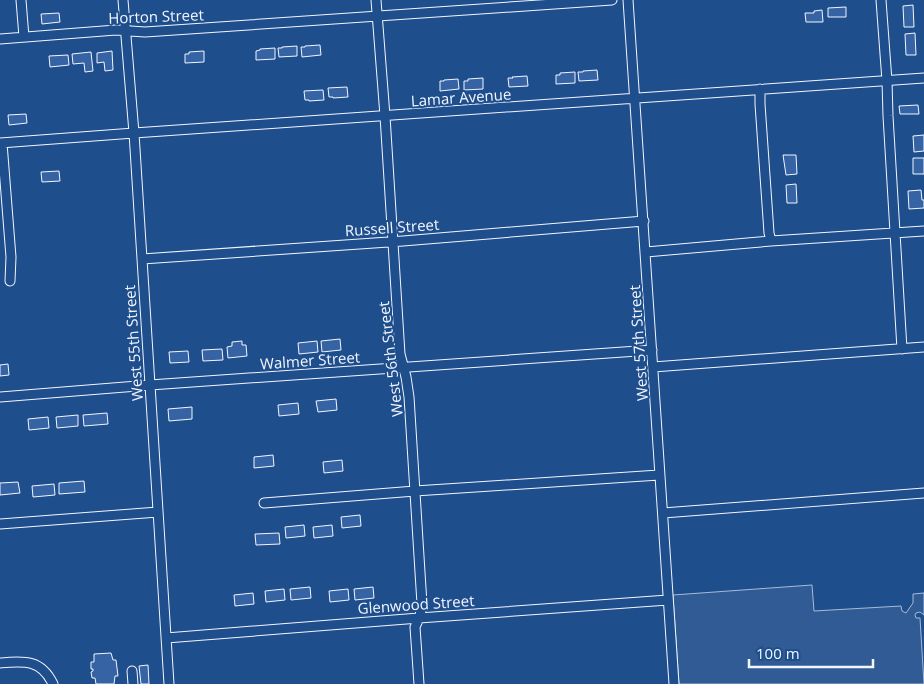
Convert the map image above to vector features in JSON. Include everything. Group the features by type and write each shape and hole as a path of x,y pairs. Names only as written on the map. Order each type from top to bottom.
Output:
{"street":[{"path":"21,0 24,37"},
{"name":"West 55th Street","path":"123,0 134,133 169,684"},
{"name":"West 56th Street","path":"376,0 400,354 409,393 422,604 421,613 415,627 419,684"},
{"name":"Horton Street","path":"0,39 116,30 145,32 612,0"},
{"name":"West 57th Street","path":"628,0 674,684"},
{"path":"881,0 902,349"},
{"name":"Lamar Avenue","path":"1,143 924,78"},
{"path":"760,89 768,223 771,241"},
{"path":"1,143 11,257 10,281"},
{"name":"Russell Street","path":"142,259 644,221"},
{"path":"646,252 771,241 924,231"},
{"path":"653,367 924,347"},
{"name":"Walmer Street","path":"0,396 652,350"},
{"path":"264,503 659,475"},
{"path":"663,513 924,493"},
{"path":"0,524 158,512"},
{"name":"Glenwood Street","path":"166,638 668,600"},
{"path":"0,663 22,661 34,664 46,673 53,684"},
{"path":"132,671 133,684"}],"shaded area":[{"path":"812,585 814,611 901,606 902,611 906,613 913,603 913,594 924,593 924,615 920,612 915,615 916,618 920,618 924,684 679,684 673,595"}],"building":[{"path":"913,5 914,27 904,27 903,6"},
{"path":"846,7 846,17 828,17 828,8"},
{"path":"822,10 823,22 806,22 805,13 814,13 814,11"},
{"path":"59,13 60,22 42,24 41,14"},
{"path":"915,33 916,55 906,55 905,34"},
{"path":"320,45 321,55 302,57 301,47"},
{"path":"297,46 297,56 279,57 278,48"},
{"path":"275,48 275,59 256,60 256,51"},
{"path":"112,51 113,70 105,71 104,62 97,63 97,53"},
{"path":"204,51 204,62 185,63 185,54"},
{"path":"91,52 93,71 85,72 84,63 73,64 72,54"},
{"path":"68,55 69,65 50,67 49,56"},
{"path":"597,70 598,80 579,81 578,72"},
{"path":"575,72 575,83 556,84 556,75"},
{"path":"527,76 528,86 509,87 508,78"},
{"path":"483,78 483,89 464,90 464,81"},
{"path":"458,79 459,89 440,91 440,81"},
{"path":"347,87 348,97 329,97 328,88"},
{"path":"323,90 324,100 305,100 304,91"},
{"path":"918,105 919,114 900,114 899,106"},
{"path":"26,114 27,123 9,125 8,115"},
{"path":"924,135 924,151 914,152 913,136"},
{"path":"783,155 796,155 797,174 786,175"},
{"path":"913,158 924,158 924,174 913,174"},
{"path":"59,171 60,181 42,182 41,172"},
{"path":"796,184 797,203 787,203 786,185"},
{"path":"921,190 924,208 909,209 908,191"},
{"path":"340,339 341,350 322,352 321,341"},
{"path":"242,341 242,345 246,345 247,356 228,358 227,347 232,346 232,342"},
{"path":"317,341 318,352 299,354 298,343"},
{"path":"222,349 223,360 203,361 202,350"},
{"path":"188,351 189,362 170,363 169,352"},
{"path":"8,364 9,375 0,376 0,365"},
{"path":"336,399 337,410 318,412 316,401"},
{"path":"298,403 299,414 279,416 278,405"},
{"path":"192,407 192,419 169,421 168,409"},
{"path":"107,413 108,424 84,426 83,415"},
{"path":"78,415 78,426 57,428 56,417"},
{"path":"48,417 49,428 29,430 28,419"},
{"path":"273,455 274,466 254,468 254,457"},
{"path":"342,460 343,471 324,473 323,462"},
{"path":"84,481 85,492 59,494 59,483"},
{"path":"18,482 20,493 0,495 0,483"},
{"path":"54,484 55,495 33,497 32,486"},
{"path":"360,515 361,526 342,528 341,517"},
{"path":"304,525 305,536 286,538 285,527"},
{"path":"332,525 333,536 314,538 313,527"},
{"path":"279,533 280,544 256,545 255,534"},
{"path":"310,587 311,598 291,600 290,589"},
{"path":"373,587 374,598 355,600 354,589"},
{"path":"284,589 285,600 266,602 265,591"},
{"path":"348,589 349,600 330,602 329,591"},
{"path":"253,593 254,604 235,606 234,595"},
{"path":"111,653 113,660 116,660 118,676 115,676 114,684 96,684 91,672 93,671 91,669 91,662 94,662 94,654"},
{"path":"148,665 149,684 141,684 139,666"}]}
